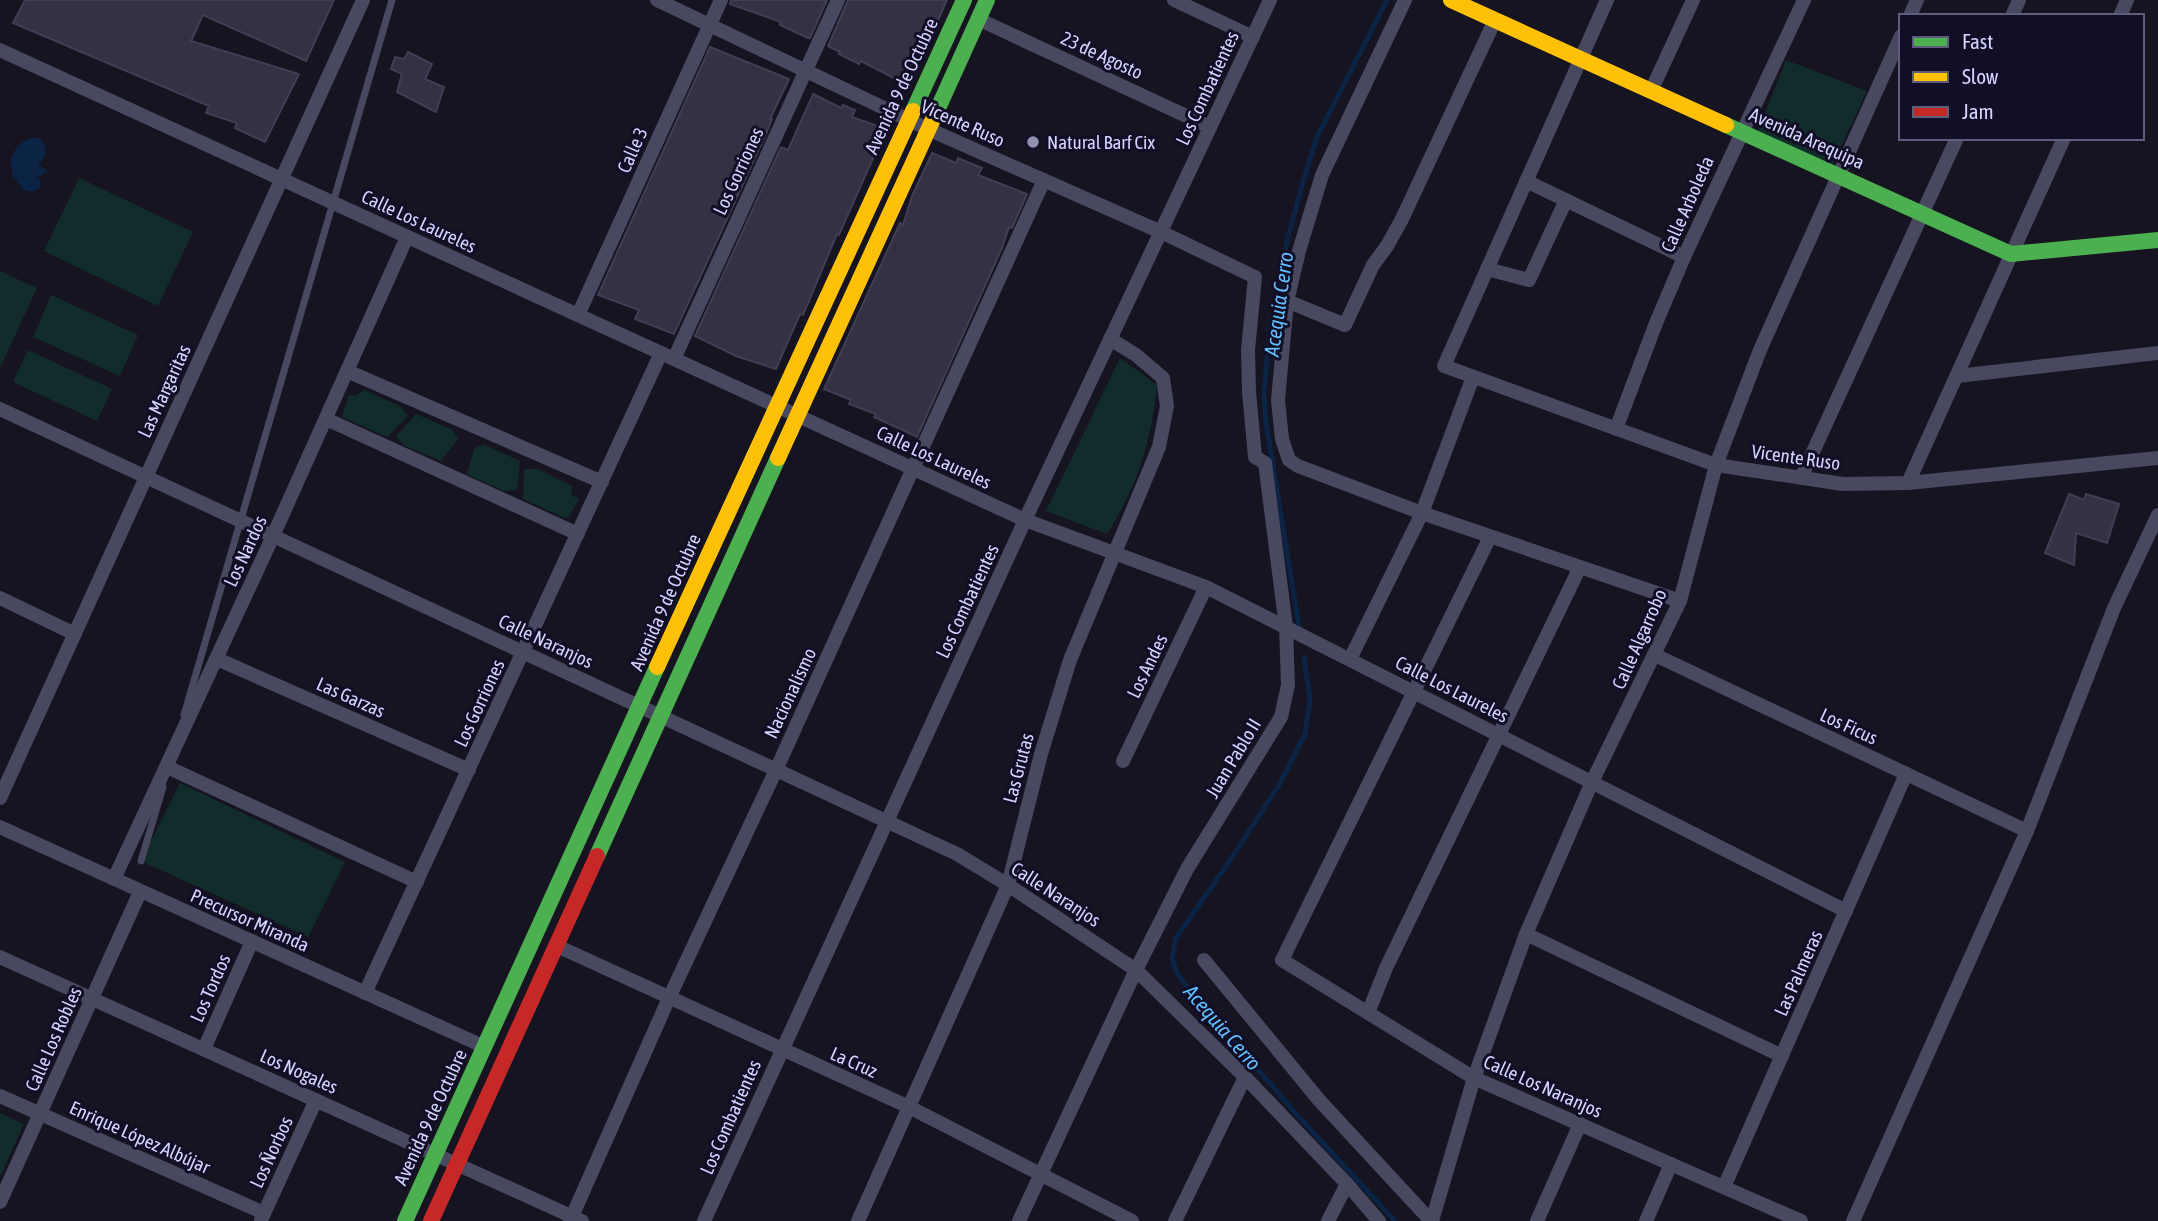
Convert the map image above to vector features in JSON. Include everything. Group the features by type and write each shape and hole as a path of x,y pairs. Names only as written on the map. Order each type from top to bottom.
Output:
{"street":[{"name":"Las Margaritas","path":"0,798 5,776 75,634 363,0"},
{"name":"Vicente Ruso","path":"657,0 908,120 1161,232 1255,277"},
{"name":"Calle 3","path":"578,315 721,0"},
{"name":"Los Gorriones","path":"365,993 601,482 667,356 838,0"},
{"name":"Avenida 9 de Octubre","path":"405,1221 964,0"},
{"path":"431,1221 987,0"},
{"path":"1174,0 1252,37"},
{"name":"Los Combatientes","path":"704,1221 1025,520 1270,0"},
{"path":"1405,0 1322,176 1308,218 1287,301 1278,400 1282,439 1289,460 1298,466 1422,513 1680,601"},
{"name":"Avenida Arequipa","path":"1451,0 2011,254 2158,240"},
{"path":"1566,200 1529,280 1487,269 1607,0"},
{"path":"1651,91 1693,0"},
{"name":"Calle Arboleda","path":"1616,429 1684,257 1804,0"},
{"name":"23 de Agosto","path":"978,19 1210,127"},
{"path":"1287,301 1345,325 1373,265 1402,219 1495,20"},
{"name":"Calle Algarrobo","path":"1431,1221 1474,1077 1526,934 1592,782 1680,601 1716,465 1760,351 1899,40"},
{"name":"Calle Los Laureles","path":"0,50 1025,520 1206,587 1846,911"},
{"path":"1801,478 1956,140"},
{"path":"1908,484 2063,140"},
{"name":"Nacionalismo","path":"575,1220 669,998 776,770 1044,180"},
{"path":"1526,181 1684,257"},
{"name":"Los Nardos","path":"114,878 217,659 407,237"},
{"name":"Vicente Ruso","path":"1487,269 1444,366 1716,465 1843,484 1908,484 2158,458"},
{"name":"Juan Pablo II","path":"1019,1221 1136,970 1187,869 1281,717 1288,685 1291,629 1265,463 1255,457 1248,350 1255,277"},
{"name":"Las Grutas","path":"858,1221 1008,885 1041,754 1070,660 1159,447 1167,405 1163,378 1136,355 1110,339"},
{"path":"1957,376 2158,353"},
{"path":"347,370 601,482"},
{"path":"1350,659 1422,513 1473,377"},
{"name":"Calle Naranjos","path":"0,409 957,854 1136,970"},
{"path":"326,419 578,534"},
{"path":"1853,1221 2027,831 2114,608 2158,515"},
{"path":"1413,691 1490,537"},
{"path":"1368,1013 1386,968 1580,567"},
{"name":"Los Andes","path":"1123,761 1206,587"},
{"path":"0,598 75,634"},
{"name":"Los Ficus","path":"1655,655 2027,831"},
{"name":"Las Garzas","path":"217,659 469,770"},
{"name":"Calle Los Naranjos","path":"1413,691 1283,960 1474,1077 1801,1221"},
{"path":"167,767 417,882"},
{"name":"Las Palmeras","path":"1724,1187 1906,774"},
{"name":"Precursor Miranda","path":"0,827 485,1047"},
{"name":"Calle Los Robles","path":"0,1202 140,892"},
{"path":"1526,934 1782,1056"},
{"name":"Los Tordos","path":"204,1049 252,941"},
{"name":"La Cruz","path":"557,946 909,1107 1132,1221"},
{"name":"Los Nogales","path":"0,957 575,1220"},
{"path":"1204,960 1319,1100 1431,1221"},
{"path":"1136,970 1245,1077 1379,1221"},
{"path":"1175,1221 1245,1077"},
{"name":"Enrique López Albújar","path":"0,1096 262,1217"},
{"name":"Los Ñorbos","path":"262,1217 316,1100"},
{"path":"1537,1221 1580,1124"},
{"path":"1646,1221 1671,1164"},
{"path":"1328,1221 1347,1184"}],"lane":[{"path":"141,861 392,0"}],"green space":[{"path":"1786,60 1867,91 1831,168 1756,135"},
{"path":"79,178 193,232 158,306 44,251"},
{"path":"0,271 37,288 0,368"},
{"path":"51,295 138,335 120,376 33,337"},
{"path":"28,350 112,389 97,421 13,382"},
{"path":"1120,358 1157,385 1147,444 1135,480 1107,534 1046,511"},
{"path":"364,390 400,406 408,416 387,437 342,417 349,395 356,396"},
{"path":"416,414 453,430 458,439 441,461 405,446 396,436"},
{"path":"483,444 520,461 517,490 504,491 467,474 474,449"},
{"path":"524,469 538,469 572,486 571,495 579,499 569,517 565,518 523,499"},
{"path":"180,783 345,862 308,937 141,861"},
{"path":"0,1113 24,1124 0,1177"}],"water":[{"path":"35,137 40,138 46,148 45,156 38,166 46,169 46,172 41,176 33,175 40,178 41,187 32,192 24,190 15,179 22,178 14,178 11,164 17,147"}],"building":[{"path":"25,0 334,0 306,61 203,15 191,41 299,74 265,142 235,128 237,123 206,113 209,106 13,23"},
{"path":"731,0 827,0 808,38 780,25 781,22 730,4"},
{"path":"848,0 947,0 909,86 861,61 859,64 828,46"},
{"path":"710,47 789,79 674,334 635,319 639,310 598,295"},
{"path":"408,52 432,64 425,79 444,87 436,112 397,92 402,74 391,69 395,57 404,59"},
{"path":"813,94 841,108 843,105 855,110 852,117 886,129 776,369 736,356 695,336 781,147 788,150"},
{"path":"932,153 956,163 958,158 982,168 978,175 1027,194 1012,228 1009,227 917,437 874,417 876,414 849,404 851,400 824,389 900,223 903,225 912,196"},
{"path":"2069,494 2084,500 2086,494 2119,504 2107,543 2076,533 2074,565 2045,553"}],"waterway":[{"name":"Acequia Cerro","path":"1299,627 1266,422 1264,392 1270,328 1288,237 1316,139 1387,0"},
{"name":"Acequia Cerro","path":"1304,657 1310,700 1305,734 1279,785 1176,938 1172,958 1177,974 1202,1004 1297,1115 1395,1221"}],"traffic: fast":[{"path":"913,111 964,0"},
{"path":"935,115 987,0"},
{"path":"1726,125 2011,254 2158,240"},
{"path":"597,856 778,458"},
{"path":"405,1221 657,667"}],"traffic: slow":[{"path":"1451,0 1726,125"},
{"path":"657,667 913,111"},
{"path":"778,458 935,115"}],"traffic: jam":[{"path":"431,1221 597,856"}],"place":[{"name":"Natural Barf Cix","path":"1033,142"}]}
